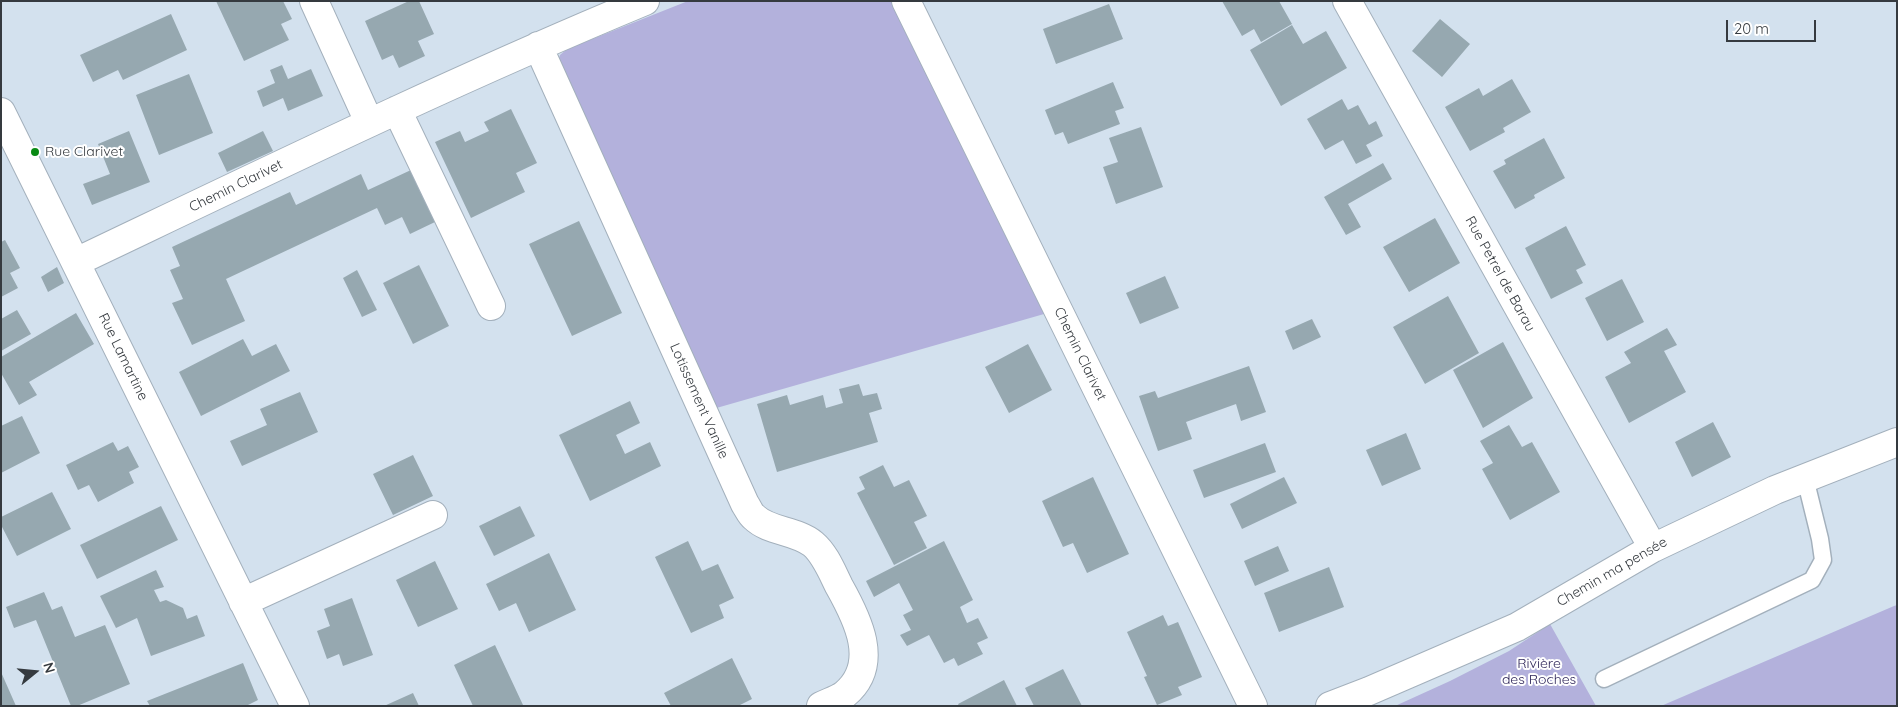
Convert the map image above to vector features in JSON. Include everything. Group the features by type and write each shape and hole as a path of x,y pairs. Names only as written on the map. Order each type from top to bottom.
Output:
{"street":[{"path":"314,1 369,122"},
{"name":"Chemin Clarivet","path":"76,262 369,122 538,46 645,1"},
{"name":"Chemin Clarivet","path":"906,1 1253,706"},
{"name":"Rue Petrel de Barau","path":"1347,1 1653,548"},
{"name":"Lotissement Vanille","path":"538,46 745,504 753,517 761,522 805,538 814,545 822,554 856,616 862,635 864,654 862,669 855,684 844,696 821,706"},
{"path":"397,110 491,306"},
{"name":"Rue Lamartine","path":"1,112 295,706"},
{"name":"Chemin ma pensée","path":"1330,706 1517,627 1653,548 1805,478 1897,442"},
{"path":"244,602 433,515"}],"lane":[{"path":"1604,679 1812,580 1823,560 1820,539 1805,478"}],"green space":[{"path":"688,1 893,1 1051,312 713,409 556,66 560,55 567,49"},
{"path":"1897,605 1897,706 1661,706 1894,606"},
{"name":"Rivière des Roches","path":"1550,624 1596,706 1395,706 1509,651"}],"building":[{"path":"216,1 283,1 292,19 281,24 289,40 244,61"},
{"path":"409,1 419,1 434,34 418,41 425,56 399,68 393,55 382,60 365,21"},
{"path":"1222,1 1279,1 1292,24 1261,42 1254,29 1242,36"},
{"path":"1109,4 1123,39 1056,64 1043,29"},
{"path":"171,14 187,50 123,80 118,70 93,82 80,55"},
{"path":"1440,19 1470,44 1442,77 1412,51"},
{"path":"1292,25 1303,44 1326,31 1347,68 1281,106 1250,50"},
{"path":"282,65 288,79 311,69 323,96 288,111 283,98 263,107 257,91 275,83 270,70"},
{"path":"189,74 213,133 159,155 136,95"},
{"path":"1512,79 1531,112 1503,128 1505,132 1470,151 1445,107 1479,88 1483,96"},
{"path":"1113,82 1124,108 1115,111 1120,124 1068,144 1063,132 1055,135 1045,110"},
{"path":"1342,99 1348,110 1358,105 1369,125 1376,121 1383,136 1366,145 1372,156 1356,164 1343,140 1325,150 1307,119"},
{"path":"511,109 537,163 516,173 525,192 471,218 435,142 460,131 465,142 489,131 484,122"},
{"path":"1141,127 1163,187 1116,204 1103,167 1118,162 1109,138"},
{"path":"129,131 150,182 92,205 83,184 110,174 98,144"},
{"path":"263,131 273,151 227,172 218,153"},
{"path":"1544,138 1565,178 1534,195 1535,198 1515,209 1493,171 1506,164 1504,160"},
{"path":"1383,163 1392,179 1348,204 1361,227 1346,235 1324,197"},
{"path":"411,170 435,222 410,234 402,217 385,225 377,208 226,279 245,321 192,345 172,303 183,299 170,270 180,266 172,247 290,192 296,205 361,174 368,190"},
{"path":"1435,218 1460,263 1409,292 1383,247"},
{"path":"579,221 622,313 572,336 529,244"},
{"path":"1566,226 1586,265 1576,270 1583,283 1551,299 1525,248"},
{"path":"5,240 20,268 10,273 18,288 1,297 1,242"},
{"path":"419,265 449,326 413,344 383,283"},
{"path":"57,267 64,283 48,292 41,277"},
{"path":"357,270 377,310 362,317 343,278"},
{"path":"1165,276 1179,308 1140,324 1126,293"},
{"path":"1622,279 1644,322 1607,341 1585,298"},
{"path":"1448,296 1479,353 1425,384 1393,327"},
{"path":"17,310 31,334 1,351 1,319"},
{"path":"76,313 94,344 29,382 37,395 19,405 1,373 1,357"},
{"path":"1312,319 1321,337 1293,350 1285,331"},
{"path":"1667,328 1677,345 1664,351 1686,392 1629,423 1605,377 1631,363 1624,352"},
{"path":"243,339 252,356 276,344 290,371 201,416 179,372"},
{"path":"1503,342 1533,398 1483,428 1453,370"},
{"path":"1028,344 1052,390 1009,413 985,367"},
{"path":"1249,366 1266,412 1241,421 1236,404 1186,422 1192,439 1158,451 1139,396 1155,391 1158,398"},
{"path":"859,384 863,396 877,393 882,409 869,413 878,442 777,472 757,404 787,395 790,405 823,395 826,408 843,403 839,389"},
{"path":"300,392 318,432 242,466 230,441 267,425 260,409"},
{"path":"630,401 640,423 616,435 625,454 650,442 661,466 590,501 559,435"},
{"path":"22,416 40,453 1,473 1,426"},
{"path":"1713,422 1731,457 1692,477 1675,442"},
{"path":"1509,425 1522,447 1532,442 1560,492 1510,520 1482,469 1493,463 1480,441"},
{"path":"1406,433 1421,469 1382,486 1366,450"},
{"path":"113,442 118,451 128,446 139,467 129,472 134,483 98,502 89,485 78,490 66,465"},
{"path":"1265,443 1276,472 1204,498 1193,470"},
{"path":"413,455 433,496 393,515 373,474"},
{"path":"883,465 894,487 909,480 927,516 914,522 927,548 894,565 857,493 865,489 859,477"},
{"path":"1093,477 1129,554 1087,573 1073,543 1063,547 1042,501"},
{"path":"1284,477 1297,503 1242,529 1230,504"},
{"path":"52,492 71,529 17,556 1,525 1,517"},
{"path":"161,506 178,540 97,579 80,545"},
{"path":"520,506 535,536 494,556 479,526"},
{"path":"688,541 702,571 718,564 734,598 719,605 724,618 691,633 655,557"},
{"path":"944,541 973,600 960,607 967,623 978,618 988,638 977,643 983,654 958,666 954,658 944,663 929,635 907,646 900,635 911,630 903,615 913,610 899,583 874,597 866,581"},
{"path":"1278,546 1289,571 1255,586 1244,561"},
{"path":"549,553 576,610 529,632 516,603 499,611 486,584"},
{"path":"435,561 458,609 418,627 396,580"},
{"path":"1329,567 1344,607 1279,632 1264,593"},
{"path":"156,570 164,587 154,590 160,602 166,600 183,608 187,619 197,615 205,636 151,656 137,618 116,628 100,596"},
{"path":"44,592 52,610 62,606 75,637 105,625 130,684 77,706 71,706 36,620 14,628 6,607"},
{"path":"352,598 373,655 343,666 339,654 327,659 317,631 330,626 324,609"},
{"path":"1163,615 1168,626 1178,622 1202,677 1178,687 1182,695 1157,705 1144,677 1147,676 1127,632"},
{"path":"495,645 523,705 521,706 473,706 454,665"},
{"path":"732,658 752,699 738,706 671,706 664,693"},
{"path":"243,663 258,700 246,706 150,706 147,701"},
{"path":"1063,669 1082,706 1034,706 1025,688"},
{"path":"1,672 16,706 1,706"},
{"path":"1004,680 1017,706 959,706 958,704"},
{"path":"413,693 419,706 384,706"}],"place":[{"name":"Rue Clarivet","path":"35,152"}]}
